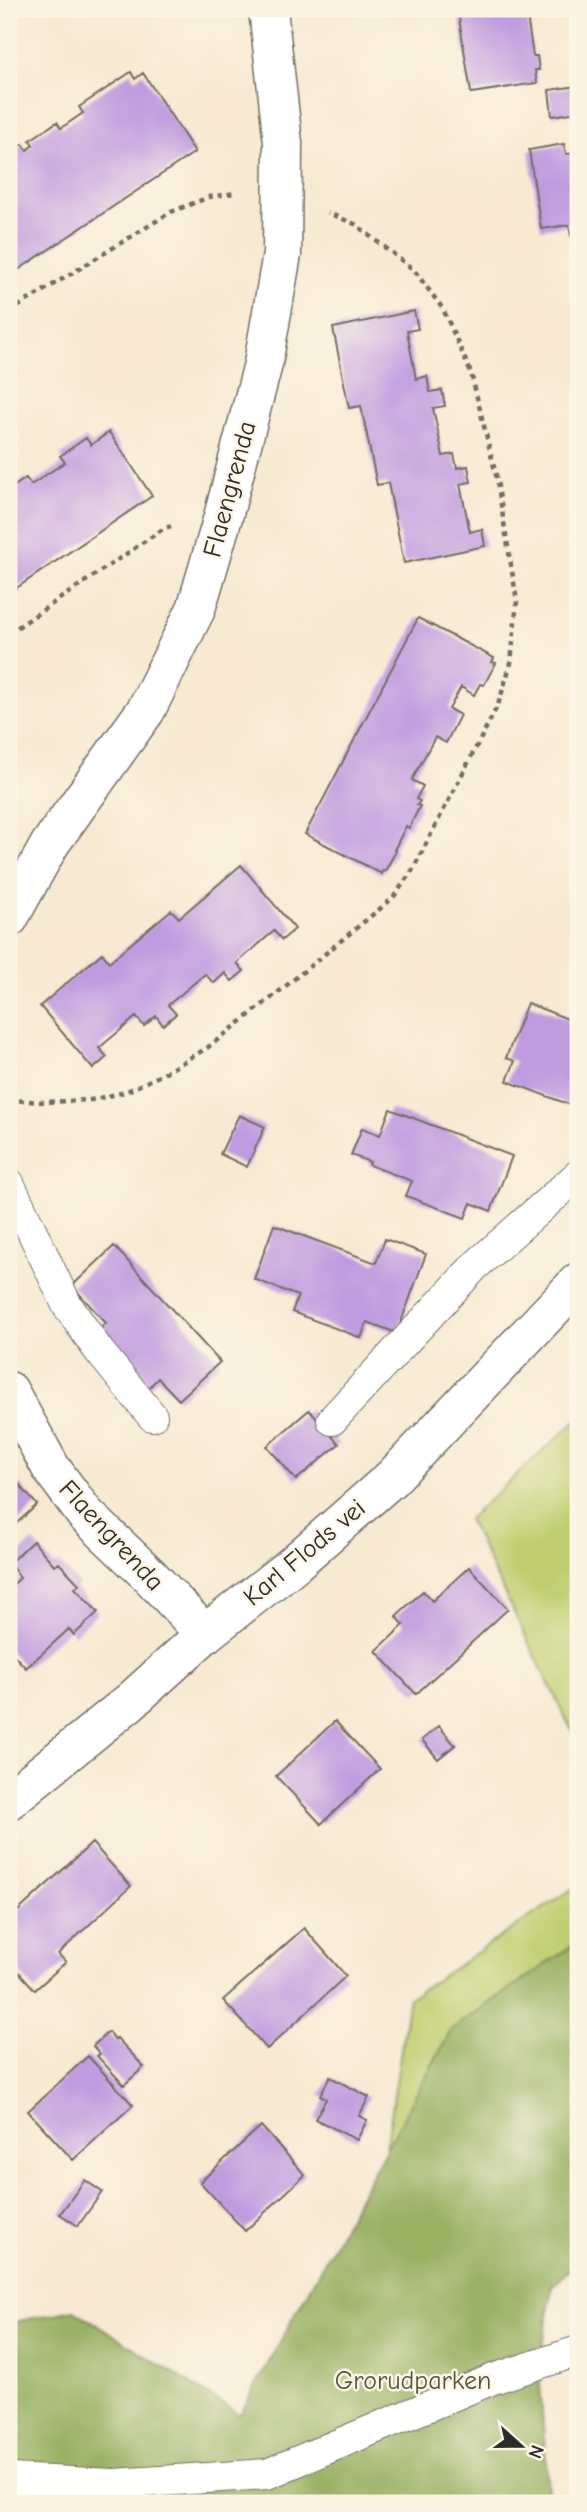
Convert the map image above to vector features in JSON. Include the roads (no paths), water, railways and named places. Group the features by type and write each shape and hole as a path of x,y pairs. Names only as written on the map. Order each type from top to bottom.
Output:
{"street":[{"name":"Flaengrenda","path":"9,918 50,844 146,710 196,609 223,517 263,364 282,254 283,143 268,9"},
{"name":"Karl Flods vei","path":"9,1800 131,1701 205,1634 295,1564 393,1477 578,1282"},
{"name":"Flaengrenda","path":"9,1391 51,1468 85,1514 150,1576 205,1634"}],"lane":[{"path":"332,1420 475,1265 578,1175"},
{"path":"9,1183 67,1306 99,1351 152,1416"},
{"path":"9,2479 114,2484 267,2474 494,2379 576,2351"}],"park label":[{"name":"Grorudparken","path":"413,2380"}]}
